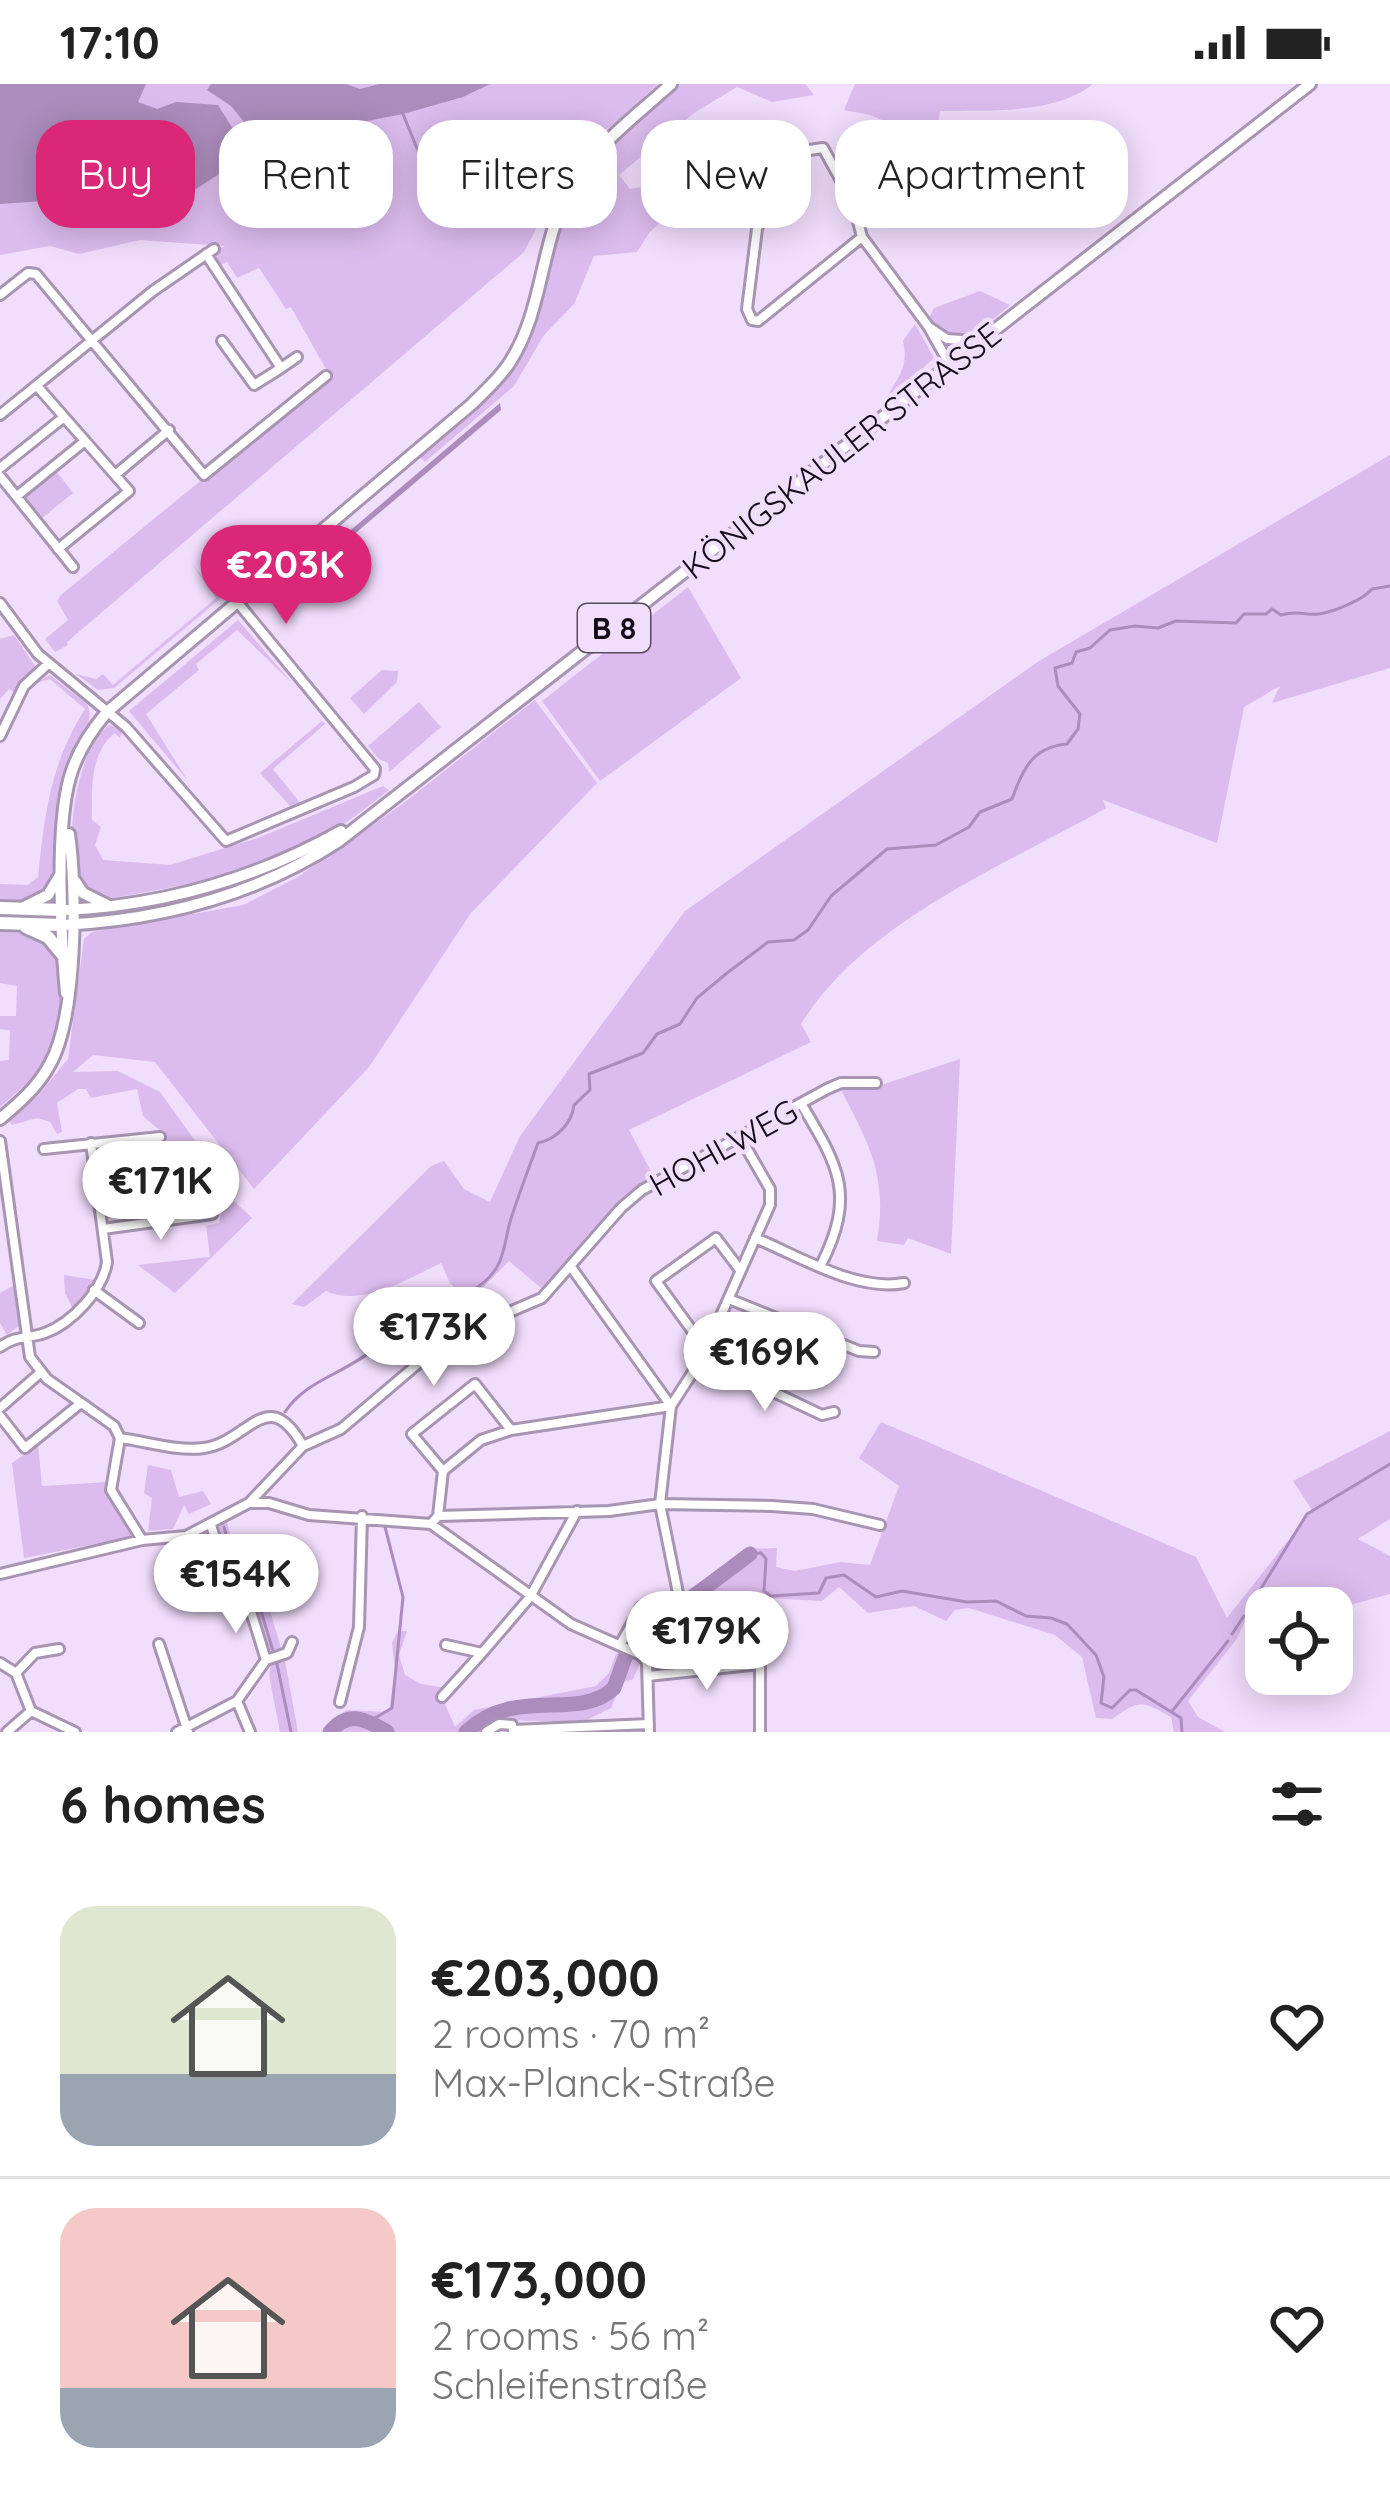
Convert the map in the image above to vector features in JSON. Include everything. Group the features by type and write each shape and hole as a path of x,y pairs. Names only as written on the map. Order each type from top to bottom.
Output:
{"highway":[{"path":"0,908 48,937 62,954"},
{"path":"0,923 19,917 68,918"}],"main road":[{"path":"0,1119 29,1093 50,1064 63,1030 68,918 65,809 75,761 107,712 502,374 528,325 565,198 600,149 671,84"},
{"name":"KÖNIGSKAULER STRASSE","path":"68,918 128,920 194,906 269,881 312,858 1310,84"},
{"path":"65,809 73,878 62,954 67,993"},
{"name":"KÖNIGSKAULER STRASSE","path":"112,907 194,890 300,854 370,815"},
{"path":"19,917 48,895 63,866"},
{"path":"73,878 83,893 112,907"},
{"name":"B 8","path":"68,918 112,907"}],"street":[{"path":"862,237 758,321 752,320 748,309 757,229 774,182 775,154 823,148 853,202 862,237 928,326 950,365"},
{"path":"0,415 210,251 281,368"},
{"path":"0,296 28,273 36,274 204,475 326,376"},
{"path":"928,326 951,350 950,365"},
{"path":"943,337 980,341"},
{"path":"222,340 254,385 297,357"},
{"path":"38,386 129,490 58,549"},
{"path":"64,417 0,472 74,567"},
{"path":"115,475 169,430"},
{"path":"16,496 85,441"},
{"path":"0,603 48,664 126,727 226,841 374,775 373,764 238,603"},
{"path":"0,736 25,686 48,664"},
{"name":"HOHLWEG","path":"0,1574 142,1540 185,1535 211,1525 249,1503 303,1446 341,1430 447,1339 542,1298 631,1198 841,1083 876,1083"},
{"path":"802,1105 833,1158 842,1190 836,1235 821,1265"},
{"path":"44,1149 160,1137"},
{"path":"626,1647 641,1607 671,1603 678,1593 660,1504 671,1406 702,1358 771,1197 740,1137"},
{"path":"0,1141 30,1357 40,1373 104,1417 120,1438 208,1448 268,1416 280,1416 303,1446"},
{"path":"0,1347 11,1339 56,1328 94,1290 107,1267 91,1144"},
{"path":"103,1229 212,1214"},
{"path":"709,1343 696,1336 656,1281 716,1238 741,1271"},
{"path":"755,1238 861,1281 888,1286 904,1283"},
{"path":"3,1241 15,1240"},
{"path":"571,1267 671,1406"},
{"path":"94,1290 139,1323"},
{"path":"728,1299 859,1351 874,1352"},
{"path":"702,1358 822,1415 834,1412"},
{"path":"40,1373 0,1412 25,1448 81,1403"},
{"path":"443,1472 412,1434 475,1384 511,1430"},
{"path":"434,1520 443,1472 481,1440 511,1430 671,1406"},
{"path":"120,1438 111,1490 142,1540"},
{"path":"249,1503 269,1503 309,1515 434,1520 660,1504 814,1509 880,1525"},
{"path":"442,1697 511,1624 578,1510"},
{"path":"340,1702 358,1627 362,1516"},
{"path":"434,1520 530,1597 646,1662 649,1728 513,1731 512,1725 499,1724 486,1732"},
{"path":"211,1525 230,1590 250,1605 273,1657"},
{"path":"159,1644 184,1730 237,1701 273,1657 292,1642"},
{"path":"446,1645 482,1653"},
{"path":"16,1673 34,1653 59,1649"},
{"path":"0,1663 16,1673 31,1711 75,1732"},
{"path":"648,1676 760,1664 760,1732"},
{"path":"237,1701 250,1732"},
{"path":"7,1732 31,1711"}],"shaded area":[{"path":"0,84 658,84 617,121 417,120 417,228 536,228 524,252 55,652 45,639 68,620 57,601 61,595 326,378 327,371 291,307 286,309 259,268 237,278 227,262 219,266 212,255 224,246 140,240 79,254 50,246 0,255"},
{"path":"0,84 146,84 138,102 157,109 176,102 218,105 227,120 219,120 219,174 195,190 195,120 36,120 36,202 0,204"},
{"path":"211,84 346,84 360,89 379,84 490,84 463,97 372,120 243,120 207,90"},
{"path":"678,84 805,84 814,95 772,102 737,87 686,120 641,120 641,157 619,175 630,189 641,187 641,228 654,228 637,252 594,256 574,304 544,335 514,386 425,462 419,456 483,402 521,353 536,316 559,228 617,228 620,139"},
{"path":"855,84 1093,84 1040,106 940,111 939,120 882,120 844,110"},
{"path":"980,291 1010,305 967,334 949,338 933,327 929,317 934,308"},
{"path":"915,324 934,358 883,405 903,368 903,341"},
{"path":"500,403 501,410 300,580 338,541"},
{"path":"1390,455 1390,668 1272,703 1280,686 1244,707 1217,843 1103,800 1106,808 939,899 861,955 828,988 801,1024 811,1042 629,1130 655,1179 640,1188 546,1292 509,1261 469,1302 450,1283 441,1263 369,1294 326,1291 304,1307 292,1304 431,1166 444,1161 464,1189 490,1202 520,1136 685,911 1039,661"},
{"path":"57,472 73,493 41,519 25,498"},
{"path":"192,564 221,598 114,688 98,690 76,674 96,679 103,674 113,685 216,598"},
{"path":"688,587 741,678 600,781 542,701"},
{"path":"238,620 292,683 237,630 196,664 199,670 146,714 188,781 129,711"},
{"path":"14,635 35,666 14,693 9,689 0,699 0,639"},
{"path":"382,670 398,671 397,682 364,714 350,698"},
{"path":"50,675 87,704 89,717 63,772 55,861 44,895 28,901 0,899 0,884 28,885 38,877 57,770 85,709 50,679 36,683"},
{"path":"535,700 597,783 471,913 369,1067 254,1189 155,1062 93,1055 73,1072 118,1071 160,1092 199,1146 220,1188 252,1218 175,1293 138,1265 210,1257 206,1226 219,1223 222,1210 215,1204 204,1206 200,1186 189,1187 186,1167 168,1168 164,1134 143,1116 137,1089 91,1098 86,1089 78,1089 57,1103 62,1132 57,1134 50,1122 37,1118 12,1125 8,1120 40,1093 68,1059 84,939 92,932 243,905 296,878 401,805"},
{"path":"419,702 441,727 389,772 388,763 368,746"},
{"path":"322,721 325,724 273,769 301,804 291,807 260,773"},
{"path":"109,725 123,729 120,738 115,733 100,751 94,773 92,820 101,827 95,845 103,860 170,865 258,838 383,786 389,790 327,835 280,857 206,879 106,899 79,882 72,842 81,775 88,754"},
{"path":"0,932 30,934 47,941 56,951 63,983 58,1021 41,1067 0,1107 0,1061 9,1060 10,1030 0,1029 0,1016 16,1016 17,986 0,983"},
{"path":"960,1059 951,1254 908,1238 904,1245 877,1241 878,1179 840,1088 872,1088"},
{"path":"64,1275 96,1280 73,1309 65,1293"},
{"path":"14,1285 20,1325 7,1335 0,1323 0,1293"},
{"path":"881,1422 1196,1557 1227,1618 1245,1595 1245,1621 1236,1640 1188,1701 1198,1717 1225,1732 1174,1732 1171,1717 1141,1705 1112,1719 1096,1718 1082,1657 1055,1635 969,1608 955,1610 946,1621 914,1606 868,1613 839,1587 822,1601 731,1596 640,1647 628,1642 640,1616 667,1605 747,1549 777,1548 776,1567 795,1571 840,1562 870,1565 899,1486 859,1458"},
{"path":"1390,1431 1390,1519 1358,1539 1390,1556 1390,1594 1353,1604 1353,1587 1251,1587 1312,1510 1293,1481"},
{"path":"38,1445 42,1486 109,1482 109,1500 136,1536 24,1558 12,1463"},
{"path":"148,1465 171,1470 179,1497 203,1491 211,1504 189,1514 184,1505 173,1529 148,1531 152,1498 144,1493"},
{"path":"227,1522 241,1578 266,1597 281,1648 268,1651 253,1600 237,1587 218,1527"},
{"path":"189,1539 211,1539 219,1564 192,1567"},
{"path":"398,1631 407,1631 399,1655 405,1675 421,1684 447,1688 442,1697 455,1727 474,1710 596,1686 609,1673 616,1654 623,1651 641,1661 633,1679 622,1683 611,1708 583,1722 501,1720 478,1732 322,1732 346,1710 389,1712 395,1669 392,1643"},
{"path":"285,1661 298,1732 280,1732 269,1675 271,1664"}],"waterway":[{"path":"403,114 417,148"},
{"path":"285,1412 315,1384 375,1348 400,1321 465,1294 488,1279 502,1256 538,1143 566,1124 574,1105 590,1090 589,1074 643,1053 657,1034 680,1024 697,998 768,942 794,940 808,930 831,896 887,849 936,845 969,827 980,812 1012,799 1031,761 1067,744 1078,729 1080,714 1058,686 1055,668 1072,663 1076,652 1090,648 1110,630 1158,628 1176,621 1236,623 1244,614 1266,614 1272,609 1281,615 1319,614 1347,605 1372,589 1390,586"},
{"path":"1262,1587 1307,1514 1390,1464"},
{"path":"370,1721 392,1708 403,1597 384,1523"},
{"path":"224,1527 238,1579 256,1595 291,1732"},
{"path":"750,1554 761,1553 766,1559 764,1591 771,1596 819,1593 826,1578 844,1575 876,1597 902,1591 967,1602 996,1601 1026,1616 1067,1624 1096,1655 1104,1677 1101,1703 1112,1708 1136,1690 1181,1718 1182,1732"},
{"path":"466,1732 505,1710 599,1698 614,1688 634,1633 648,1614 678,1608 750,1554"},
{"path":"1232,1634 1244,1616"},
{"path":"1173,1710 1228,1641"},
{"path":"330,1732 350,1719 387,1732"}]}
